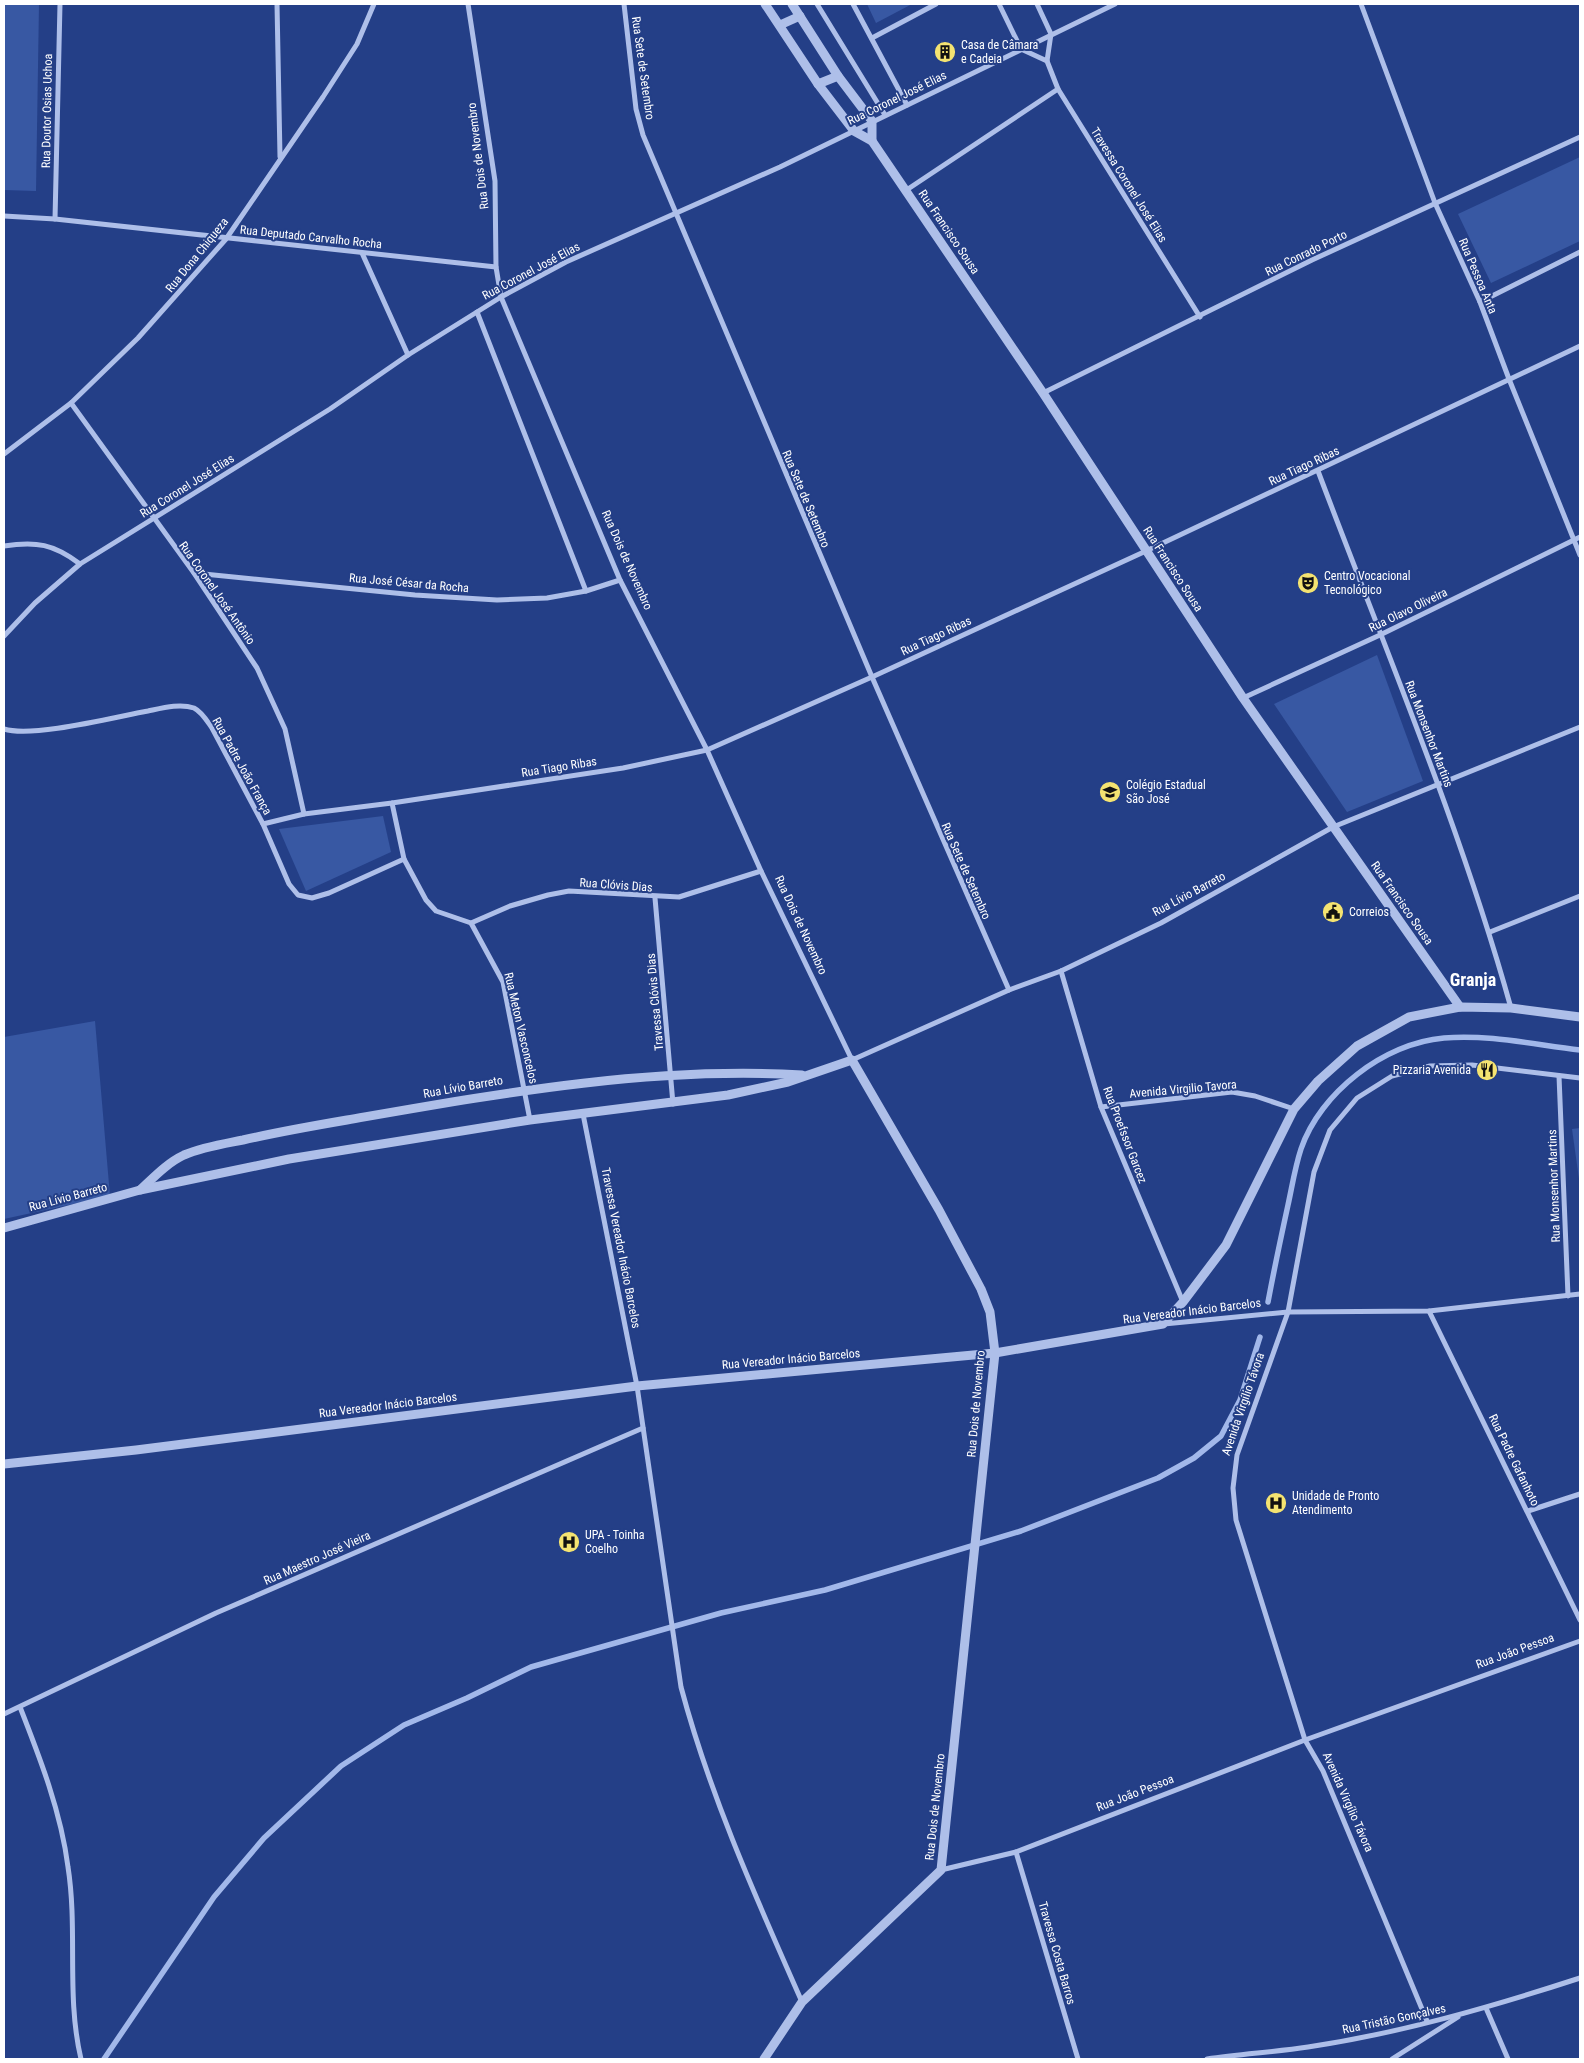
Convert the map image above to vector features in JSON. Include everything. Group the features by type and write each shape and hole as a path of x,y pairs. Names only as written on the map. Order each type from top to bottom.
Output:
{"street":[{"name":"Rua Doutor Osias Uchoa","path":"55,219 60,4"},
{"path":"276,4 280,158"},
{"name":"Rua Dona Chiqueza","path":"4,454 71,403 138,338 226,239 280,158 324,97 357,44 374,4"},
{"name":"Rua Dois de Novembro","path":"468,4 495,181 496,266 501,297 620,580 707,750 852,1060 939,1210 981,1289 990,1312 995,1353 940,1870"},
{"name":"Rua Sete de Setembro","path":"624,4 636,108 643,135 674,213 872,677 1008,990"},
{"name":"Rua Francisco Sousa","path":"765,4 818,84 854,131 872,141 1043,393 1242,698 1460,1007"},
{"path":"792,4 838,76 872,122 872,141"},
{"path":"817,4 885,115"},
{"path":"853,4 907,105"},
{"path":"872,38 936,4"},
{"path":"999,4 1021,49 1047,61"},
{"path":"1037,4 1051,34"},
{"name":"Rua Coronel José Elias","path":"4,636 35,603 80,564 330,409 408,355 501,297 566,262 780,167 1115,4"},
{"name":"Rua Pessoa Anta","path":"1361,4 1435,203 1480,302 1508,380 1580,555"},
{"path":"780,26 800,16"},
{"name":"Travessa Coronel José Elias","path":"1051,34 1047,61 1058,89 1200,316"},
{"path":"818,84 838,76"},
{"path":"905,191 1058,89"},
{"name":"Rua Conrado Porto","path":"1043,393 1312,260 1580,137"},
{"name":"Rua Deputado Carvalho Rocha","path":"4,216 55,219 226,239 496,266"},
{"path":"1480,302 1580,252"},
{"path":"362,253 408,355"},
{"path":"477,312 586,591"},
{"name":"Rua Tiago Ribas","path":"263,824 304,814 392,803 623,768 707,750 872,677 1146,551 1580,346"},
{"name":"Rua Coronel José Antônio","path":"71,403 152,518 194,573 257,668 284,729 304,814"},
{"name":"Rua Monsenhor Martins","path":"1318,471 1439,784 1490,932 1511,1008"},
{"name":"Rua Olavo Oliveira","path":"1242,698 1380,635 1580,537"},
{"path":"4,546 37,544 54,547 80,564"},
{"name":"Rua José César da Rocha","path":"194,573 415,595 497,600 547,598 586,591 620,580"},
{"name":"Rua Padre João França","path":"4,729 18,732 71,725 171,707 193,708 203,715 212,728 263,824 289,884 298,895 304,898 312,898 328,893 404,859"},
{"name":"Rua Lívio Barreto","path":"4,1228 140,1190 289,1159 530,1120 673,1104 757,1090 806,1075 852,1060 1008,990 1061,971 1161,924 1333,827 1580,727"},
{"path":"392,803 404,859 431,907 471,923"},
{"name":"Rua Clóvis Dias","path":"471,923 525,900 569,891 622,893 655,898 679,897 762,871"},
{"path":"1490,932 1580,896"},
{"name":"Travessa Clóvis Dias","path":"655,898 672,1075 673,1104"},
{"name":"Rua Meton Vasconcelos","path":"471,923 503,982 530,1120"},
{"name":"Rua Proefssor Garcez","path":"1061,971 1102,1107 1183,1302"},
{"path":"1163,1324 1183,1302 1226,1245 1294,1109 1318,1081 1357,1046 1409,1017 1460,1007 1511,1008 1580,1018"},
{"name":"Avenida Virgílio Távora","path":"1427,2021 1323,1771 1306,1740 1236,1520 1233,1488 1236,1454 1288,1312 1314,1172 1330,1130 1357,1098 1392,1076 1430,1066 1472,1065 1580,1078"},
{"name":"Rua Lívio Barreto","path":"140,1190 166,1167 183,1156 200,1149 286,1130 525,1089 724,1071 806,1075"},
{"name":"Rua Monsenhor Martins","path":"1559,1076 1568,1296"},
{"name":"Avenida Virgilio Tavora","path":"1102,1107 1232,1092 1255,1096 1294,1109"},
{"name":"Travessa Vereador Inácio Barcelos","path":"583,1114 637,1386 681,1687 694,1735 725,1820 802,2002"},
{"name":"Rua Vereador Inácio Barcelos","path":"4,1464 136,1450 637,1386 995,1353 1163,1324 1288,1312 1429,1311 1580,1294"},
{"name":"Rua Padre Gafanhoto","path":"1429,1311 1580,1620"},
{"name":"Rua Maestro José Vieira","path":"4,1714 216,1613 643,1428"},
{"path":"1528,1511 1580,1494"},
{"name":"Rua João Pessoa","path":"940,1870 1016,1852 1306,1740 1580,1641"},
{"path":"20,1707 54,1804 68,1867 72,1930 74,2029 81,2059"},
{"name":"Travessa Costa Barros","path":"1016,1852 1078,2059"},
{"path":"764,2059 802,2002 940,1870"},
{"name":"Rua Tristão Gonçalves","path":"1206,2059 1246,2056 1307,2047 1362,2037 1427,2021 1460,2016 1580,1978"},
{"path":"1486,2008 1508,2059"},
{"path":"1392,2059 1460,2016"}],"shaded area":[{"path":"4,4 39,4 36,191 4,190"},
{"path":"867,4 912,4 876,23"},
{"path":"1580,157 1580,241 1491,283 1458,214"},
{"path":"1377,655 1423,781 1347,812 1274,704"},
{"path":"383,816 391,852 306,891 279,829"},
{"path":"95,1021 110,1196 4,1219 4,1037"},
{"path":"1580,1128 1580,1186 1572,1129"}],"waterway":[{"path":"1268,1302 1301,1149 1310,1128 1323,1109 1357,1074 1399,1050 1421,1042 1444,1038 1478,1037 1580,1050"},
{"path":"104,2059 214,1897 264,1838 341,1766 404,1725 467,1698 531,1667 721,1613 825,1590 1021,1531 1158,1478 1194,1458 1221,1436 1240,1400 1260,1337"}],"place":[{"name":"Casa de Câmara e Cadeia","path":"945,52"},
{"name":"Centro Vocacional Tecnológico","path":"1308,583"},
{"name":"Colégio Estadual São José","path":"1110,792"},
{"name":"Correios","path":"1333,912"},
{"name":"Pizzaria Avenida","path":"1487,1070"},
{"name":"Unidade de Pronto Atendimento","path":"1276,1503"},
{"name":"UPA - Toinha Coelho","path":"569,1542"}],"district":[{"name":"Granja","path":"1473,979"}]}
